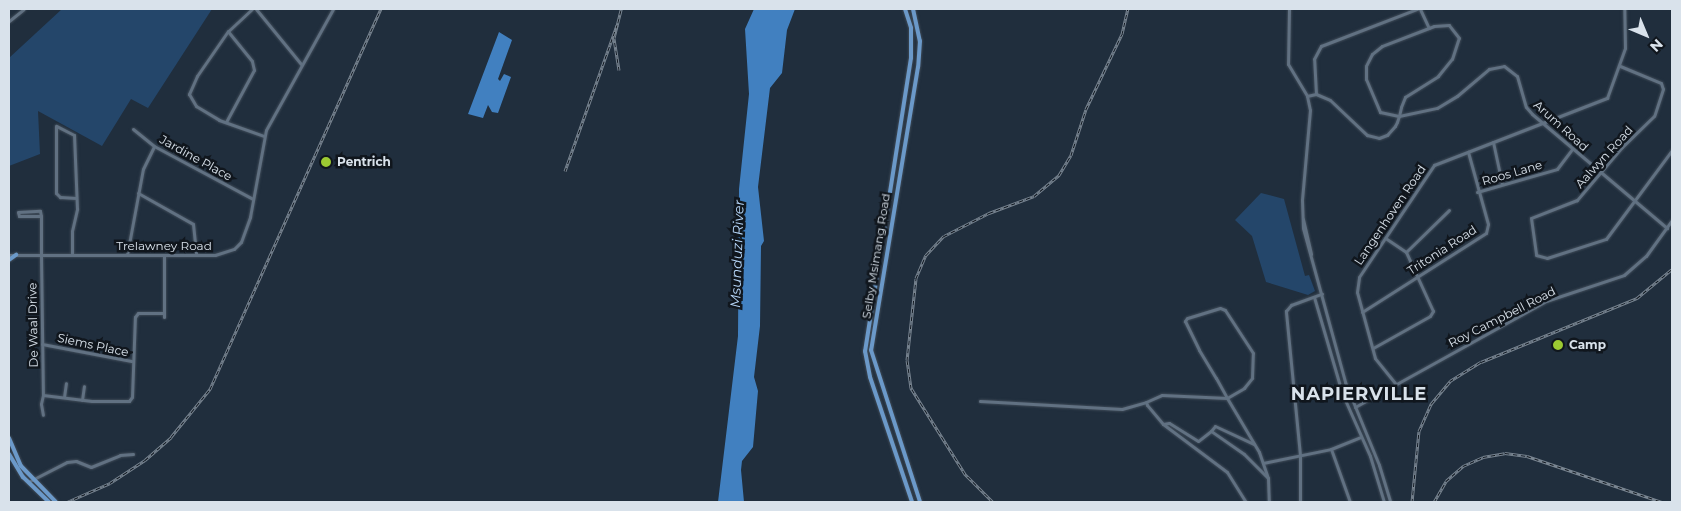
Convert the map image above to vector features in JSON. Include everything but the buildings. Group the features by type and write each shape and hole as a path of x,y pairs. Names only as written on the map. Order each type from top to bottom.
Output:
{"main road":[{"name":"Selby Msimang Road","path":"905,9 911,28 911,58 865,351 869,371 912,502"},
{"name":"Selby Msimang Road","path":"913,9 920,41 918,66 872,350 920,502"},
{"path":"9,260 16,255"},
{"path":"9,438 10,445 30,480 49,502"},
{"path":"9,454 15,466"},
{"path":"9,460 55,502"}],"street":[{"path":"9,21 24,9"},
{"path":"264,136 226,122 196,106 189,94 197,76 228,31 254,9 302,64"},
{"name":"Trelawney Road","path":"9,255 224,254 239,245 253,199 264,136 334,9"},
{"path":"1290,9 1288,64 1292,75 1307,96 1310,110 1302,219 1354,407 1379,465 1390,502"},
{"path":"1316,94 1314,59 1321,46 1419,9 1429,28"},
{"name":"Langenhoven Road","path":"1395,383 1378,363 1362,312 1356,284 1431,167 1604,101 1612,91 1625,48 1624,9"},
{"path":"1307,96 1316,94 1330,100 1371,137 1387,135 1399,116 1405,97 1438,76 1452,59 1458,46 1458,35 1452,27 1444,24 1429,28 1376,50 1366,66 1366,79 1378,109 1387,115 1399,116"},
{"path":"226,122 254,70 252,61 228,31"},
{"name":"Arum Road","path":"1399,116 1423,113 1445,104 1489,68 1500,65 1514,72 1526,107 1543,124 1667,228"},
{"name":"Aalwyn Road","path":"1620,66 1659,81 1664,89 1652,119 1600,172 1577,200 1531,218 1535,253 1539,258 1604,241 1636,202 1672,150"},
{"path":"72,256 76,198 74,135 56,126 56,193 60,197 76,198"},
{"name":"Jardine Place","path":"133,129 154,146 253,199"},
{"path":"1493,142 1502,184"},
{"path":"127,255 143,169 154,146"},
{"name":"Roos Lane","path":"1477,192 1556,169 1572,149"},
{"name":"Tritonia Road","path":"1362,312 1486,233 1488,224 1477,192 1468,152"},
{"path":"138,193 193,224 196,255"},
{"path":"39,210 41,216 19,216 18,212 39,210"},
{"path":"1406,252 1449,210"},
{"name":"De Waal Drive","path":"41,216 43,415"},
{"name":"Roy Campbell Road","path":"1354,407 1546,301 1624,275 1646,256 1672,220"},
{"path":"1373,348 1432,313 1433,308 1406,252 1385,238"},
{"path":"132,361 136,315 163,315 164,255"},
{"path":"1300,502 1300,455 1286,311 1291,305 1322,294"},
{"path":"1314,297 1342,394 1384,502"},
{"path":"980,402 1122,409 1146,402 1156,396 1169,394 1227,398 1250,382 1254,357 1228,314 1220,308 1185,321 1227,398 1255,444 1268,478 1268,502"},
{"name":"Siems Place","path":"42,344 132,361 131,400 82,400"},
{"path":"64,397 66,383"},
{"path":"43,394 82,400 84,386"},
{"path":"1146,402 1163,424 1227,472 1246,502"},
{"path":"1163,424 1169,423 1198,441 1215,426 1255,444"},
{"path":"1210,431 1244,454 1268,478"},
{"path":"1263,463 1332,449 1360,437"},
{"path":"1332,449 1350,502"},
{"path":"30,480 67,462 76,461 91,468 120,455 134,454"}],"shaded area":[{"path":"62,9 212,9 148,108 131,99 102,146 38,111 40,154 9,166 9,58"},
{"path":"754,9 795,9 787,30 782,73 770,88 758,187 764,241 761,246 760,326 754,377 758,391 753,447 742,461 744,502 718,502 738,336 739,189 749,94 745,29"},
{"path":"499,32 512,40 498,79 500,81 504,74 511,77 498,113 492,112 488,105 483,118 468,114"},
{"path":"1261,193 1284,199 1305,276 1309,275 1315,291 1308,295 1266,282 1252,236 1235,220"}],"railway":[{"path":"67,502 110,483 145,460 171,437 210,389 381,9"},
{"path":"619,70 614,38 621,9"},
{"path":"993,502 965,474 911,388 907,360 916,278 926,255 944,236 989,213 1034,196 1059,175 1071,155 1086,109 1122,34 1128,9"},
{"path":"565,171 617,25"},
{"path":"1412,502 1419,431 1431,404 1450,381 1481,362 1637,298 1672,269"},
{"path":"1434,502 1446,481 1463,466 1483,457 1505,453 1527,456 1662,502"}],"place":[{"name":"Pentrich","path":"326,162"},
{"name":"Camp","path":"1558,345"}],"district":[{"name":"NAPIERVILLE","path":"1359,394"}],"water label":[{"name":"Msunduzi River","path":"737,254"}]}
